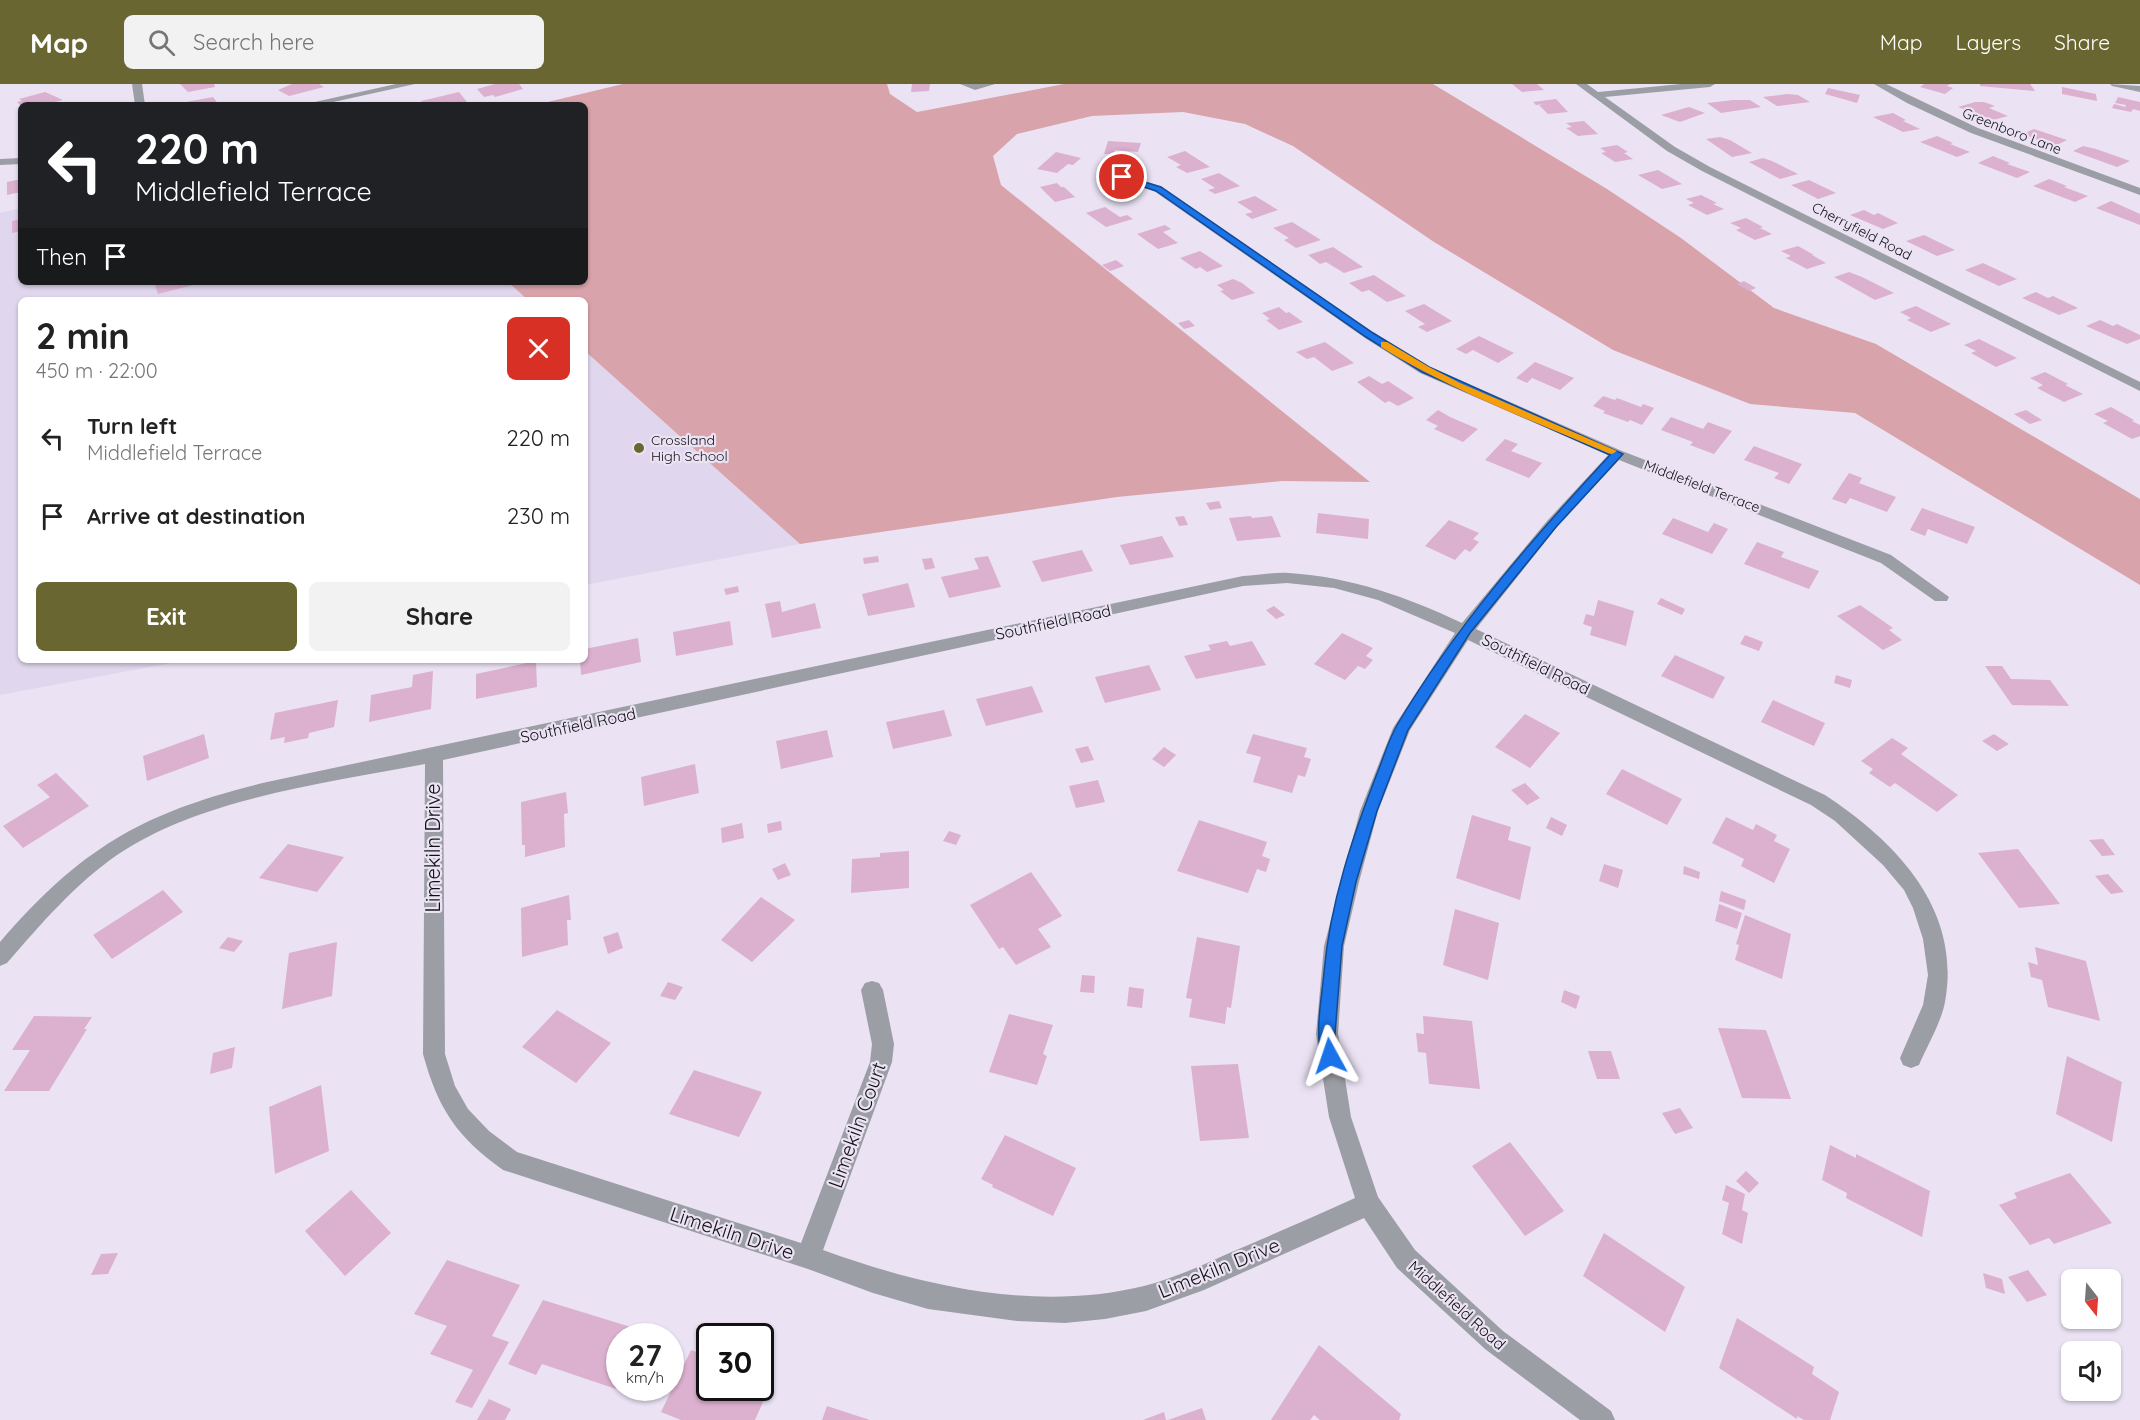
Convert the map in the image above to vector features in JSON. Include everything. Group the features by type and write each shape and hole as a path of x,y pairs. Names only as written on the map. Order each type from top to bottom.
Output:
{"street":[{"path":"137,84 140,102"},
{"path":"317,102 370,88 410,84"},
{"path":"965,84 975,87 990,84"},
{"name":"Cherryfield Road","path":"1581,84 1671,149 1706,169 2140,387"},
{"path":"1596,95 1710,84"},
{"name":"Greenboro Lane","path":"1879,84 1967,129 2140,192"},
{"path":"2115,84 2140,89"},
{"path":"0,162 18,161"},
{"name":"Middlefield Terrace","path":"1122,177 1158,189 1369,335 1425,370 1617,454 1886,559 1941,597"},
{"name":"Middlefield Road","path":"1602,1420 1494,1340 1406,1259 1370,1204 1340,1117 1327,1034 1334,946 1349,882 1370,811 1402,728 1466,630 1552,524 1617,454"},
{"name":"Southfield Road","path":"0,957 32,919 81,872 130,837 220,801 267,789 434,756 1257,578 1299,579 1356,588 1420,610 1466,630 1809,795 1842,816 1890,859 1911,884 1923,908 1933,939 1938,975 1934,1005 1911,1058"},
{"name":"Limekiln Drive","path":"434,756 434,1054 441,1083 454,1110 488,1146 511,1162 808,1257 873,1281 928,1296 1017,1308 1065,1310 1106,1306 1146,1298 1175,1288 1370,1204"},
{"name":"Limekiln Court","path":"808,1257 881,1062 883,1044 872,990"}],"shaded area":[{"path":"623,84 887,84 890,94 917,112 1064,84 1433,84 1607,189 1681,238 1774,308 1876,344 2140,499 2140,585 1855,413 1750,404 1613,350 1434,242 1293,146 1245,124 1183,112 1092,116 1017,134 993,156 1001,185 1370,482 1282,481 1117,497 800,544 588,354 588,297 525,297 511,285 588,285 588,102 548,102"},
{"path":"18,209 18,285 511,285 525,297 18,297 18,663 171,663 0,695 0,213"},
{"name":"Crossland High School","path":"588,354 800,544 588,584"}],"building":[{"path":"180,84 214,84 215,87 188,92"},
{"path":"292,84 319,84 324,87 289,96 278,90"},
{"path":"495,84 519,84 523,89 495,97 493,95 484,97 477,89"},
{"path":"912,84 930,84 929,91 911,92"},
{"path":"1512,84 1537,84 1544,90 1522,92"},
{"path":"1924,84 1950,84 1947,86 1953,88 1945,94 1920,87"},
{"path":"1980,84 2030,84 2035,91 1980,86"},
{"path":"2062,87 2096,94 2097,101 2062,94"},
{"path":"1828,88 1860,95 1857,103 1825,94"},
{"path":"45,92 63,100 18,103 17,102 22,101 19,99"},
{"path":"459,92 467,102 422,102"},
{"path":"1798,95 1810,102 1777,106 1763,97"},
{"path":"213,97 217,102 186,102"},
{"path":"2118,97 2140,102 2140,111 2133,109 2131,112 2112,108 2114,104 2125,107 2126,105 2115,103"},
{"path":"1556,99 1568,112 1548,114 1539,105 1543,104 1536,105 1533,102"},
{"path":"1750,100 1761,107 1721,113 1707,103"},
{"path":"1975,102 1995,106 1989,108 2008,116 1993,120 1958,107"},
{"path":"1689,107 1705,113 1680,122 1661,115"},
{"path":"1893,113 1920,129 1903,132 1873,117"},
{"path":"1584,121 1598,134 1578,136 1566,128 1572,127 1566,123"},
{"path":"2034,129 2067,140 2055,146 2022,134"},
{"path":"1937,136 1970,152 1957,157 1920,142"},
{"path":"1720,137 1752,153 1732,157 1706,139"},
{"path":"1108,141 1141,143 1138,152 1115,150 1113,154 1104,154"},
{"path":"1617,145 1628,152 1624,153 1633,159 1615,162 1601,153 1606,152 1600,148"},
{"path":"2083,146 2130,161 2117,167 2073,151"},
{"path":"1185,151 1210,167 1187,173 1176,167 1181,165 1167,157"},
{"path":"1056,152 1081,158 1073,165 1068,164 1057,173 1037,169"},
{"path":"1993,156 2030,172 2017,178 1978,163"},
{"path":"1763,158 1798,174 1780,179 1749,162"},
{"path":"1658,170 1682,184 1662,189 1638,175"},
{"path":"1219,173 1240,186 1215,194 1208,190 1215,188 1201,179"},
{"path":"2049,179 2088,196 2075,202 2033,186"},
{"path":"18,180 18,193 7,195 7,182"},
{"path":"1809,180 1836,193 1818,199 1791,185"},
{"path":"1057,183 1075,197 1055,202 1040,187"},
{"path":"1701,195 1724,209 1707,215 1688,205 1694,203 1686,199"},
{"path":"1255,196 1278,210 1252,219 1245,214 1253,212 1237,202"},
{"path":"2111,201 2140,214 2140,225 2096,208"},
{"path":"1105,207 1120,217 1127,215 1133,219 1106,227 1086,213"},
{"path":"1864,210 1874,215 1878,213 1898,223 1883,229 1850,215"},
{"path":"1746,218 1772,234 1755,240 1736,230 1741,228 1730,223"},
{"path":"18,220 18,232 12,233 12,221"},
{"path":"1292,222 1321,240 1296,248 1284,240 1289,238 1273,228"},
{"path":"1165,225 1171,229 1163,232 1178,243 1158,249 1137,234"},
{"path":"1924,235 1955,250 1937,256 1906,241"},
{"path":"1798,246 1826,263 1807,269 1786,258 1791,256 1781,251"},
{"path":"1333,247 1363,267 1344,273 1326,262 1320,264 1308,255"},
{"path":"1200,251 1223,266 1207,272 1200,267 1196,269 1180,258"},
{"path":"1116,260 1124,266 1110,271 1102,265"},
{"path":"1983,263 2017,279 1999,286 1965,270"},
{"path":"1849,272 1894,293 1875,300 1834,277"},
{"path":"1374,275 1406,296 1387,302 1369,290 1362,292 1349,283"},
{"path":"1233,279 1255,293 1232,300 1220,291 1224,290 1217,285"},
{"path":"1744,281 1756,288 1749,291 1737,284"},
{"path":"155,285 193,285 158,294"},
{"path":"2036,292 2048,298 2053,296 2078,308 2059,315 2022,298"},
{"path":"1424,304 1452,321 1427,332 1418,327 1425,324 1405,311"},
{"path":"1916,306 1951,324 1931,332 1907,320 1911,318 1900,312"},
{"path":"1279,307 1303,322 1279,330 1266,320 1270,319 1262,313"},
{"path":"1189,320 1195,326 1184,329 1178,323"},
{"path":"2100,320 2113,326 2117,324 2140,335 2140,339 2127,344 2086,326"},
{"path":"1479,336 1514,353 1498,363 1473,350 1466,354 1456,349"},
{"path":"1979,339 2017,358 1996,367 1971,353 1976,351 1964,345"},
{"path":"1325,342 1354,363 1332,371 1314,357 1307,359 1296,352"},
{"path":"1535,362 1574,378 1560,390 1532,378 1527,383 1516,378"},
{"path":"2045,372 2083,394 2064,402 2037,388 2043,385 2030,378"},
{"path":"1369,376 1382,384 1388,381 1414,398 1398,406 1389,401 1385,403 1357,382"},
{"path":"1603,396 1615,400 1617,398 1641,407 1643,404 1654,408 1642,425 1630,420 1628,422 1603,413 1605,411 1593,406"},
{"path":"2111,407 2140,425 2140,436 2132,439 2103,423 2108,421 2094,414"},
{"path":"1438,410 1478,429 1463,442 1434,429 1438,426 1426,420"},
{"path":"2026,410 2042,420 2030,424 2014,414"},
{"path":"1671,417 1703,429 1708,422 1732,431 1714,454 1690,445 1693,442 1661,430"},
{"path":"1505,439 1518,444 1511,451 1542,463 1529,478 1485,460"},
{"path":"1754,446 1802,464 1789,484 1774,478 1779,473 1744,460"},
{"path":"1849,473 1862,478 1859,483 1896,497 1887,512 1850,498 1846,504 1832,499"},
{"path":"1219,501 1222,508 1210,510 1206,503"},
{"path":"1922,508 1975,527 1967,544 1928,529 1925,536 1910,530"},
{"path":"1318,513 1369,519 1368,539 1316,533"},
{"path":"1184,516 1188,525 1179,526 1175,517"},
{"path":"1251,516 1252,518 1272,516 1281,537 1237,541 1229,518"},
{"path":"1673,518 1708,532 1714,523 1728,529 1712,554 1662,534"},
{"path":"1449,520 1479,533 1473,539 1479,542 1470,552 1465,549 1455,560 1425,546"},
{"path":"1162,536 1174,557 1130,565 1120,545"},
{"path":"1757,542 1784,552 1781,557 1819,571 1809,589 1744,564"},
{"path":"1082,550 1093,571 1042,582 1032,561"},
{"path":"878,556 879,562 864,564 863,558"},
{"path":"988,556 1001,587 949,598 941,577 979,569 974,558"},
{"path":"932,558 935,568 925,570 922,559"},
{"path":"908,583 915,607 868,616 862,594"},
{"path":"738,586 739,592 726,595 724,589"},
{"path":"1661,598 1685,609 1682,615 1657,604"},
{"path":"1598,600 1634,611 1626,646 1590,635 1592,627 1583,624 1586,614 1594,616"},
{"path":"780,601 782,612 815,603 821,628 772,638 765,604"},
{"path":"1860,605 1893,628 1889,630 1902,640 1883,650 1837,616"},
{"path":"1274,606 1285,615 1276,619 1266,610"},
{"path":"730,621 733,645 676,656 673,632"},
{"path":"1342,633 1373,648 1366,656 1373,660 1365,669 1358,666 1345,680 1314,664"},
{"path":"1745,635 1763,642 1759,651 1740,644"},
{"path":"638,638 641,662 581,675 580,663 588,663 588,648"},
{"path":"1227,641 1230,646 1252,641 1266,665 1196,679 1184,656 1211,650 1208,645"},
{"path":"1675,655 1725,677 1713,699 1661,676"},
{"path":"536,663 537,687 476,699 476,674"},
{"path":"1149,665 1161,690 1105,703 1095,677"},
{"path":"1985,666 2002,666 2011,679 2050,680 2069,706 2012,705"},
{"path":"433,671 431,709 369,722 371,695 412,687 413,675"},
{"path":"1836,675 1852,680 1850,688 1834,683"},
{"path":"1032,686 1043,712 986,726 976,699"},
{"path":"338,700 334,727 309,733 308,738 284,743 285,737 270,740 275,713"},
{"path":"1773,700 1825,723 1814,746 1761,722"},
{"path":"944,710 952,736 893,749 886,722"},
{"path":"1525,714 1560,733 1530,768 1495,747"},
{"path":"827,730 833,757 781,769 776,741"},
{"path":"204,734 209,758 147,781 143,756"},
{"path":"1253,734 1307,748 1304,757 1311,759 1305,777 1298,775 1292,793 1253,782 1261,757 1246,753"},
{"path":"1994,734 2009,744 1997,751 1982,741"},
{"path":"1892,738 1908,748 1901,754 1958,795 1937,812 1895,783 1890,787 1869,773 1873,769 1861,761"},
{"path":"1088,746 1094,760 1081,763 1075,749"},
{"path":"1164,747 1176,755 1164,767 1152,759"},
{"path":"695,764 699,793 644,806 641,777"},
{"path":"1622,769 1682,799 1667,825 1606,794"},
{"path":"56,773 89,806 23,848 3,826 50,797 37,785"},
{"path":"1098,780 1105,802 1076,808 1069,786"},
{"path":"1525,783 1540,798 1527,805 1511,790"},
{"path":"566,792 568,813 564,814 565,847 525,857 525,845 522,845 521,802"},
{"path":"1472,815 1511,827 1508,840 1531,847 1520,900 1456,878"},
{"path":"1551,817 1567,825 1562,836 1546,828"},
{"path":"1726,817 1753,830 1756,824 1777,835 1774,841 1790,849 1774,883 1741,866 1744,859 1712,843"},
{"path":"1199,820 1267,842 1262,856 1270,859 1266,872 1257,869 1248,893 1177,871"},
{"path":"781,821 782,830 768,833 767,824"},
{"path":"742,823 744,838 722,843 721,828"},
{"path":"949,831 961,835 956,845 943,841"},
{"path":"2103,839 2115,855 2102,856 2089,840"},
{"path":"288,844 344,857 317,892 259,878"},
{"path":"2018,849 2060,904 2019,908 1978,853"},
{"path":"909,851 909,888 851,893 852,859 880,857 880,853"},
{"path":"785,863 791,875 778,880 772,869"},
{"path":"1604,864 1623,870 1618,888 1599,881"},
{"path":"1684,866 1700,872 1699,879 1683,874"},
{"path":"1031,872 1062,916 1038,929 1051,947 1016,965 1003,947 999,949 970,905"},
{"path":"2108,874 2124,892 2111,894 2095,876"},
{"path":"163,890 183,912 112,959 93,935"},
{"path":"1721,891 1746,900 1744,910 1719,901"},
{"path":"569,895 571,920 567,920 568,945 522,957 521,908"},
{"path":"761,897 795,920 752,962 721,940"},
{"path":"1719,904 1742,913 1737,929 1715,921"},
{"path":"1455,909 1499,923 1488,980 1443,965"},
{"path":"1745,915 1791,934 1782,979 1735,960 1739,945 1736,944"},
{"path":"618,932 623,948 608,954 603,937"},
{"path":"228,937 243,941 234,952 219,948"},
{"path":"1197,937 1240,946 1231,1008 1227,1007 1225,1024 1189,1017 1192,999 1186,998"},
{"path":"337,942 332,996 282,1009 289,953"},
{"path":"2035,947 2086,961 2100,1021 2048,1007 2042,980 2031,977 2028,962 2038,965"},
{"path":"1082,975 1095,976 1094,993 1080,992"},
{"path":"668,982 683,987 675,1000 660,996"},
{"path":"1129,987 1144,989 1142,1008 1127,1006"},
{"path":"1564,990 1580,996 1576,1009 1561,1002"},
{"path":"557,1010 611,1043 576,1083 522,1047"},
{"path":"1009,1014 1053,1025 1043,1054 1047,1056 1037,1085 989,1072"},
{"path":"34,1016 92,1017 49,1091 4,1091 30,1050 12,1050"},
{"path":"1423,1016 1472,1021 1480,1089 1429,1084 1426,1053 1418,1052 1416,1033 1424,1034"},
{"path":"1718,1028 1766,1030 1791,1099 1742,1098"},
{"path":"235,1047 232,1068 210,1074 213,1053"},
{"path":"1588,1051 1611,1051 1620,1079 1597,1079"},
{"path":"2067,1056 2122,1082 2112,1142 2056,1114"},
{"path":"1238,1064 1249,1138 1200,1141 1191,1066"},
{"path":"694,1070 762,1092 739,1137 669,1114"},
{"path":"321,1085 329,1151 275,1174 269,1107"},
{"path":"1680,1108 1693,1128 1675,1134 1662,1113"},
{"path":"1005,1135 1076,1168 1053,1216 992,1187 993,1185 981,1179"},
{"path":"1510,1142 1564,1211 1525,1236 1472,1166"},
{"path":"1830,1145 1856,1158 1856,1154 1930,1191 1922,1237 1846,1198 1847,1193 1822,1180"},
{"path":"1746,1171 1759,1183 1749,1193 1736,1181"},
{"path":"2070,1173 2112,1223 2054,1244 2049,1238 2030,1245 1999,1205 2017,1198 2014,1193"},
{"path":"1726,1185 1745,1194 1742,1210 1748,1213 1742,1244 1722,1234 1729,1203 1722,1200"},
{"path":"351,1190 391,1233 345,1276 305,1231"},
{"path":"1604,1233 1685,1287 1665,1332 1583,1276"},
{"path":"118,1253 108,1274 91,1275 101,1254"},
{"path":"447,1260 520,1285 492,1336 509,1342 472,1408 455,1402 473,1370 430,1354 447,1326 414,1314"},
{"path":"2028,1270 2047,1295 2027,1302 2008,1277"},
{"path":"1983,1273 2002,1279 2005,1294 1986,1288"},
{"path":"543,1300 618,1323 606,1323 606,1386 542,1364 536,1375 508,1364"},
{"path":"1737,1318 1814,1367 1812,1374 1839,1392 1830,1420 1804,1420 1797,1416 1797,1419 1719,1368"},
{"path":"1319,1345 1401,1414 1399,1420 1320,1420 1314,1415 1310,1420 1271,1420"},
{"path":"691,1350 696,1352 696,1401 763,1401 755,1420 681,1420 661,1412 666,1401 684,1401 684,1364"},
{"path":"489,1399 511,1409 505,1420 477,1420"},
{"path":"827,1406 870,1420 822,1420"},
{"path":"1202,1408 1206,1420 1168,1420"},
{"path":"1164,1412 1166,1420 1143,1420"}],"slow traffic":[{"path":"1384,344 1425,370 1456,385 1612,451"}],"place":[{"name":"Crossland High School","path":"639,448"}],"route":[{"path":"1122,177 1158,189 1232,238 1369,335 1425,370 1617,454 1552,524 1466,630 1402,728 1370,811 1349,882 1334,946 1327,1034 1330,1056"}]}
